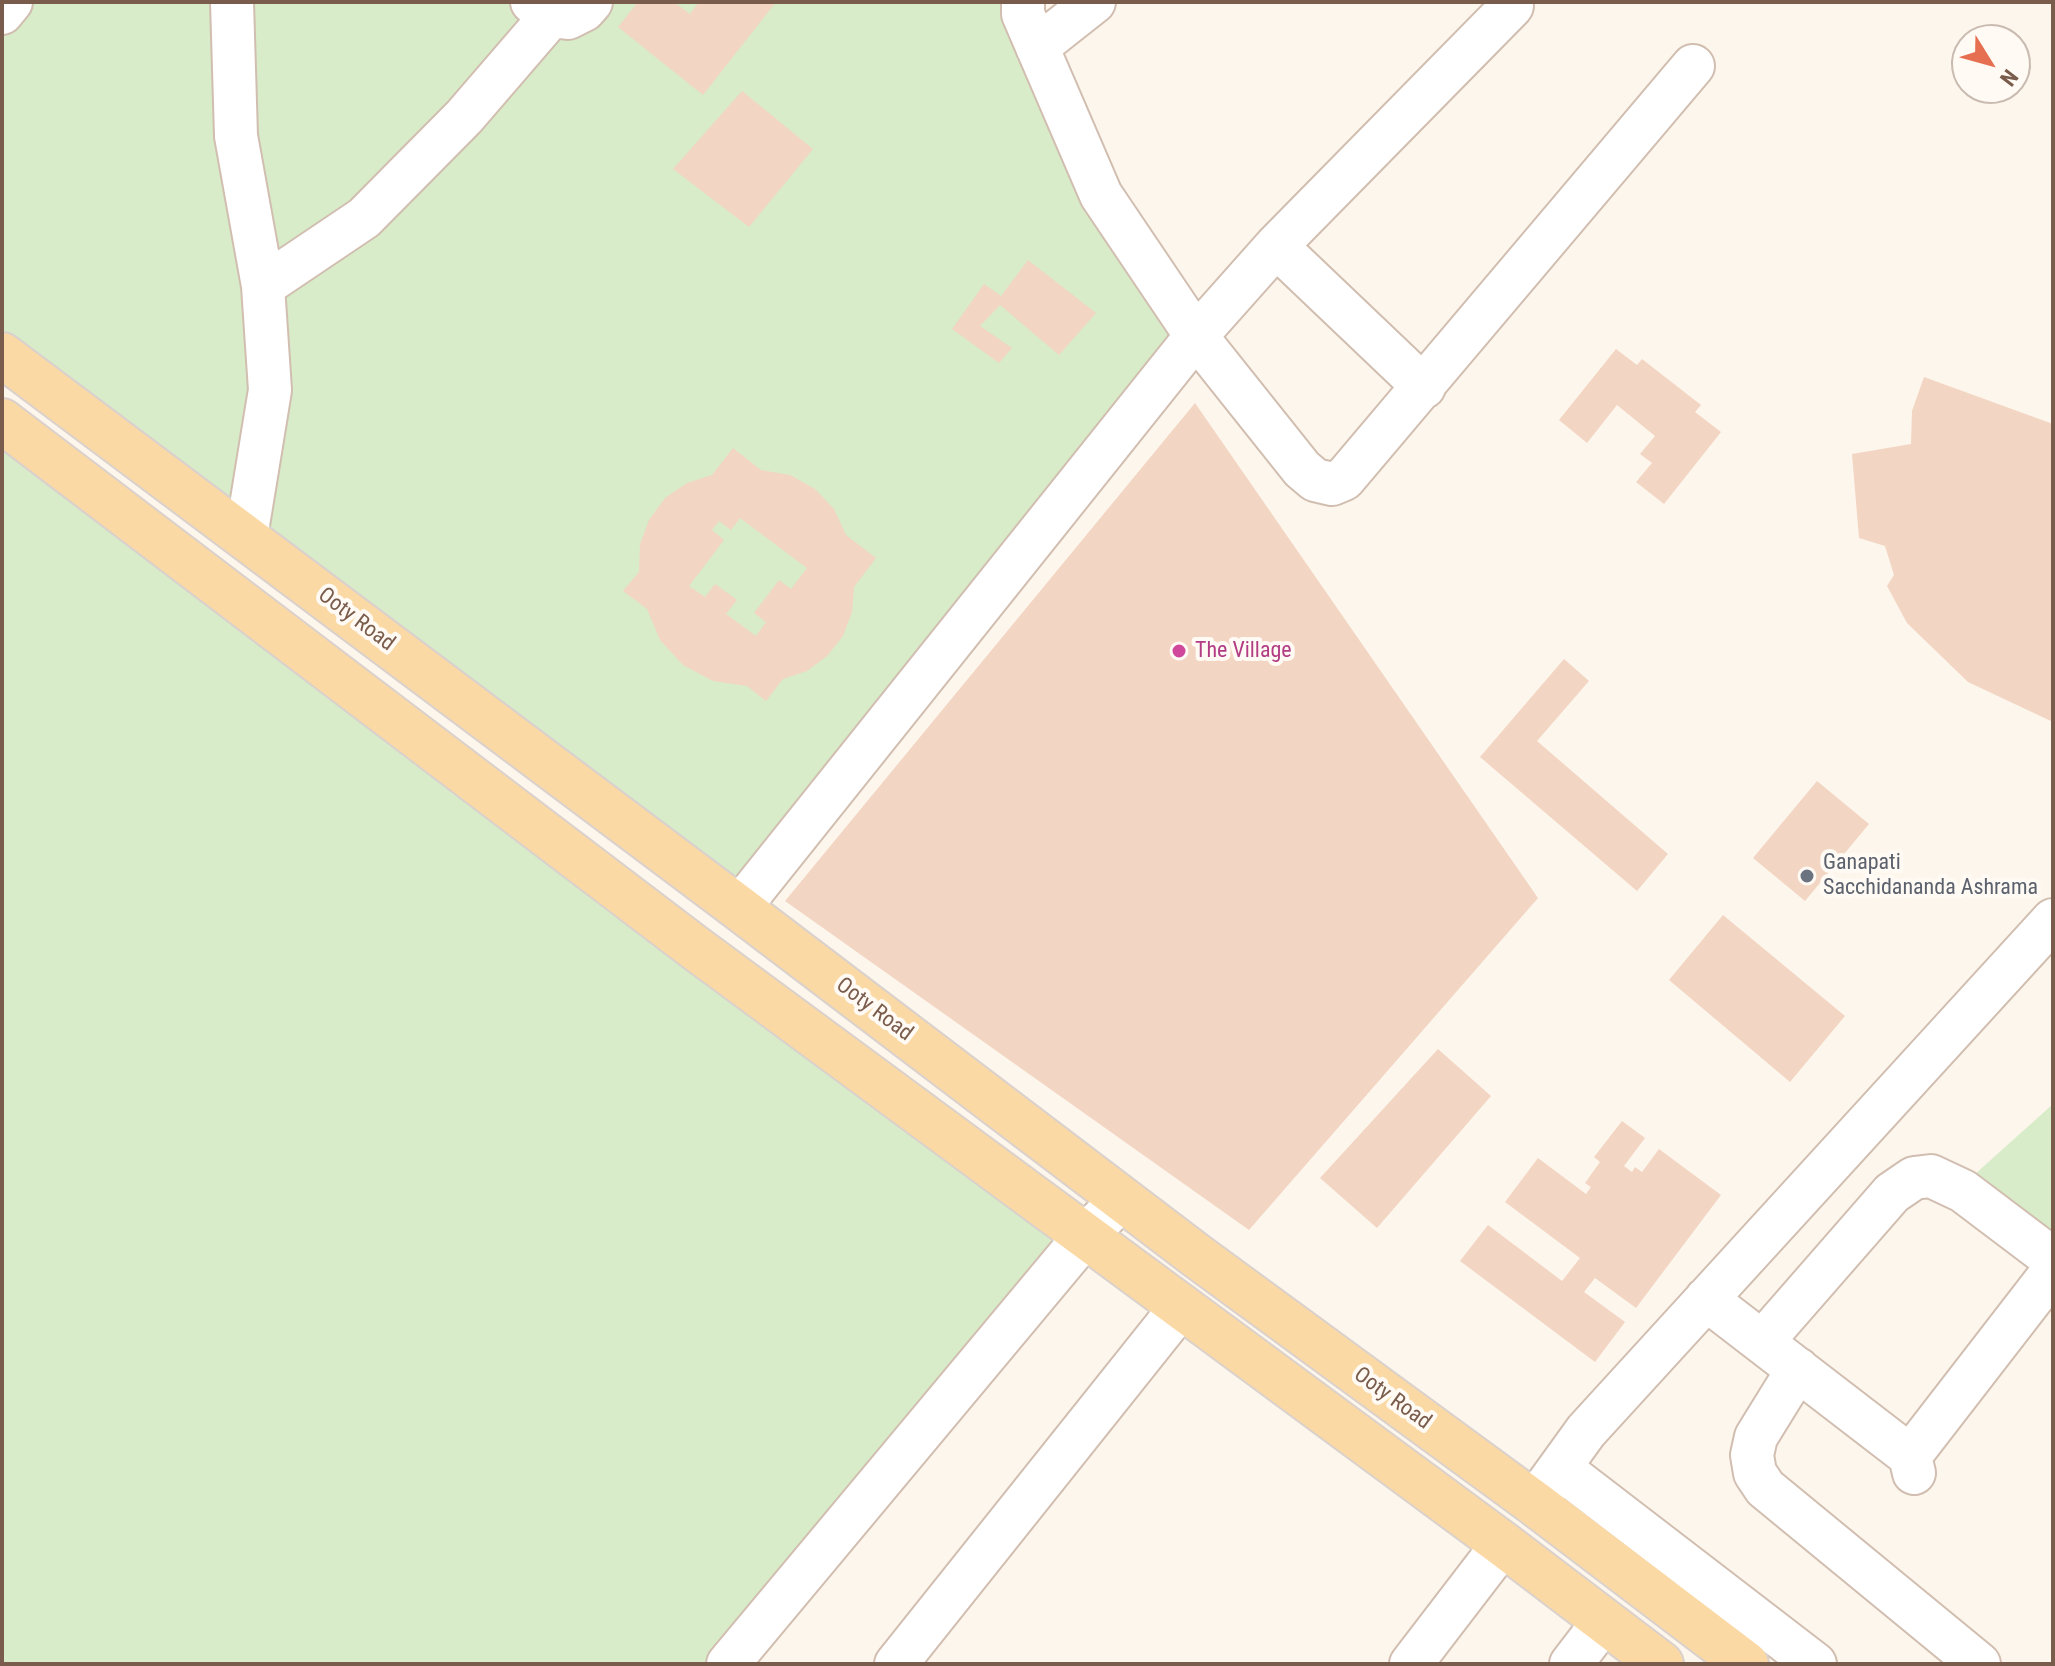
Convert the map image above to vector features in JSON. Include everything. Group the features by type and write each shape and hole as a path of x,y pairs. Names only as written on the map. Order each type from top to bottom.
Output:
{"main road":[{"name":"Ooty Road","path":"2,355 1122,1199 1534,1503 1746,1664"},
{"path":"2,421 694,947 1661,1664"}],"street":[{"path":"2,13 11,2"},
{"path":"232,2 236,136 263,286 270,390 246,537"},
{"path":"263,286 364,218 464,117 541,9 559,18 574,16 591,2"},
{"path":"1023,2 1023,14 1101,195 1196,336 1302,469 1324,483 1332,484 1344,479 1424,387 1693,66"},
{"path":"1037,47 1094,2"},
{"path":"739,908 1196,336 1276,246 1512,6"},
{"path":"1276,246 1424,387"},
{"path":"1534,1503 1586,1431 2053,920"},
{"path":"1762,1342 1892,1193 1914,1178 1931,1176 1963,1191 2053,1259"},
{"path":"750,1657 1085,1236 1122,1199"},
{"path":"1706,1299 1798,1369 1912,1465 2053,1271"},
{"path":"896,1664 1180,1308"},
{"path":"1798,1369 1756,1437 1752,1455 1755,1473 1765,1488 1979,1664"},
{"path":"1560,1468 1815,1664"},
{"path":"1411,1664 1503,1544"},
{"path":"1571,1664 1604,1621"}],"green space":[{"path":"26,2 215,2 256,384 232,527 2,355 2,31"},
{"path":"232,2 533,2 551,16 352,210 260,271"},
{"path":"592,2 1030,2 1037,47 1191,329 739,908 246,537 263,286"},
{"path":"2,410 1085,1236 717,1664 2,1664"},
{"path":"2053,1104 2053,1234 1974,1175"}],"building":[{"path":"638,2 674,2 690,14 699,2 776,2 703,95 618,27"},
{"path":"742,91 813,149 749,227 673,169"},
{"path":"1028,260 1096,313 1059,355 1000,305 980,326 1012,348 999,363 952,329 984,284 1001,296"},
{"path":"1616,349 1637,365 1642,359 1701,405 1695,412 1721,432 1664,504 1636,482 1652,463 1640,454 1655,436 1617,405 1587,443 1559,420"},
{"path":"1924,377 2053,424 2053,722 1968,682 1907,623 1887,586 1894,575 1885,546 1859,538 1852,454 1911,444 1912,411"},
{"name":"The Village","path":"1195,403 1538,898 1249,1230 785,901"},
{"path":"733,448 761,470 790,475 815,489 834,509 846,535 876,558 854,587 852,612 843,636 827,656 807,671 783,679 766,701 747,686 713,681 683,665 660,640 647,609 623,591 639,572 640,544 649,520 665,498 687,483 712,475","holes":["740,518 807,568 791,589 779,580 754,613 766,622 756,636 726,614 737,600 715,584 705,597 689,586 724,540 712,530 719,521 731,530"]},
{"path":"1564,659 1589,681 1537,741 1668,854 1637,891 1480,757"},
{"path":"1817,781 1869,824 1805,901 1753,858"},
{"path":"1723,915 1845,1016 1790,1082 1669,980"},
{"path":"1438,1049 1491,1096 1377,1228 1320,1178"},
{"path":"1622,1121 1645,1138 1624,1166 1632,1172 1635,1167 1642,1172 1659,1149 1721,1195 1636,1308 1595,1278 1584,1292 1625,1322 1595,1362 1460,1261 1488,1225 1562,1281 1580,1258 1505,1202 1538,1158 1586,1194 1591,1187 1585,1183 1600,1162 1594,1157"}],"place":[{"name":"The Village","path":"1179,651"},
{"name":"Ganapati Sacchidananda Ashrama","path":"1807,876"}]}
